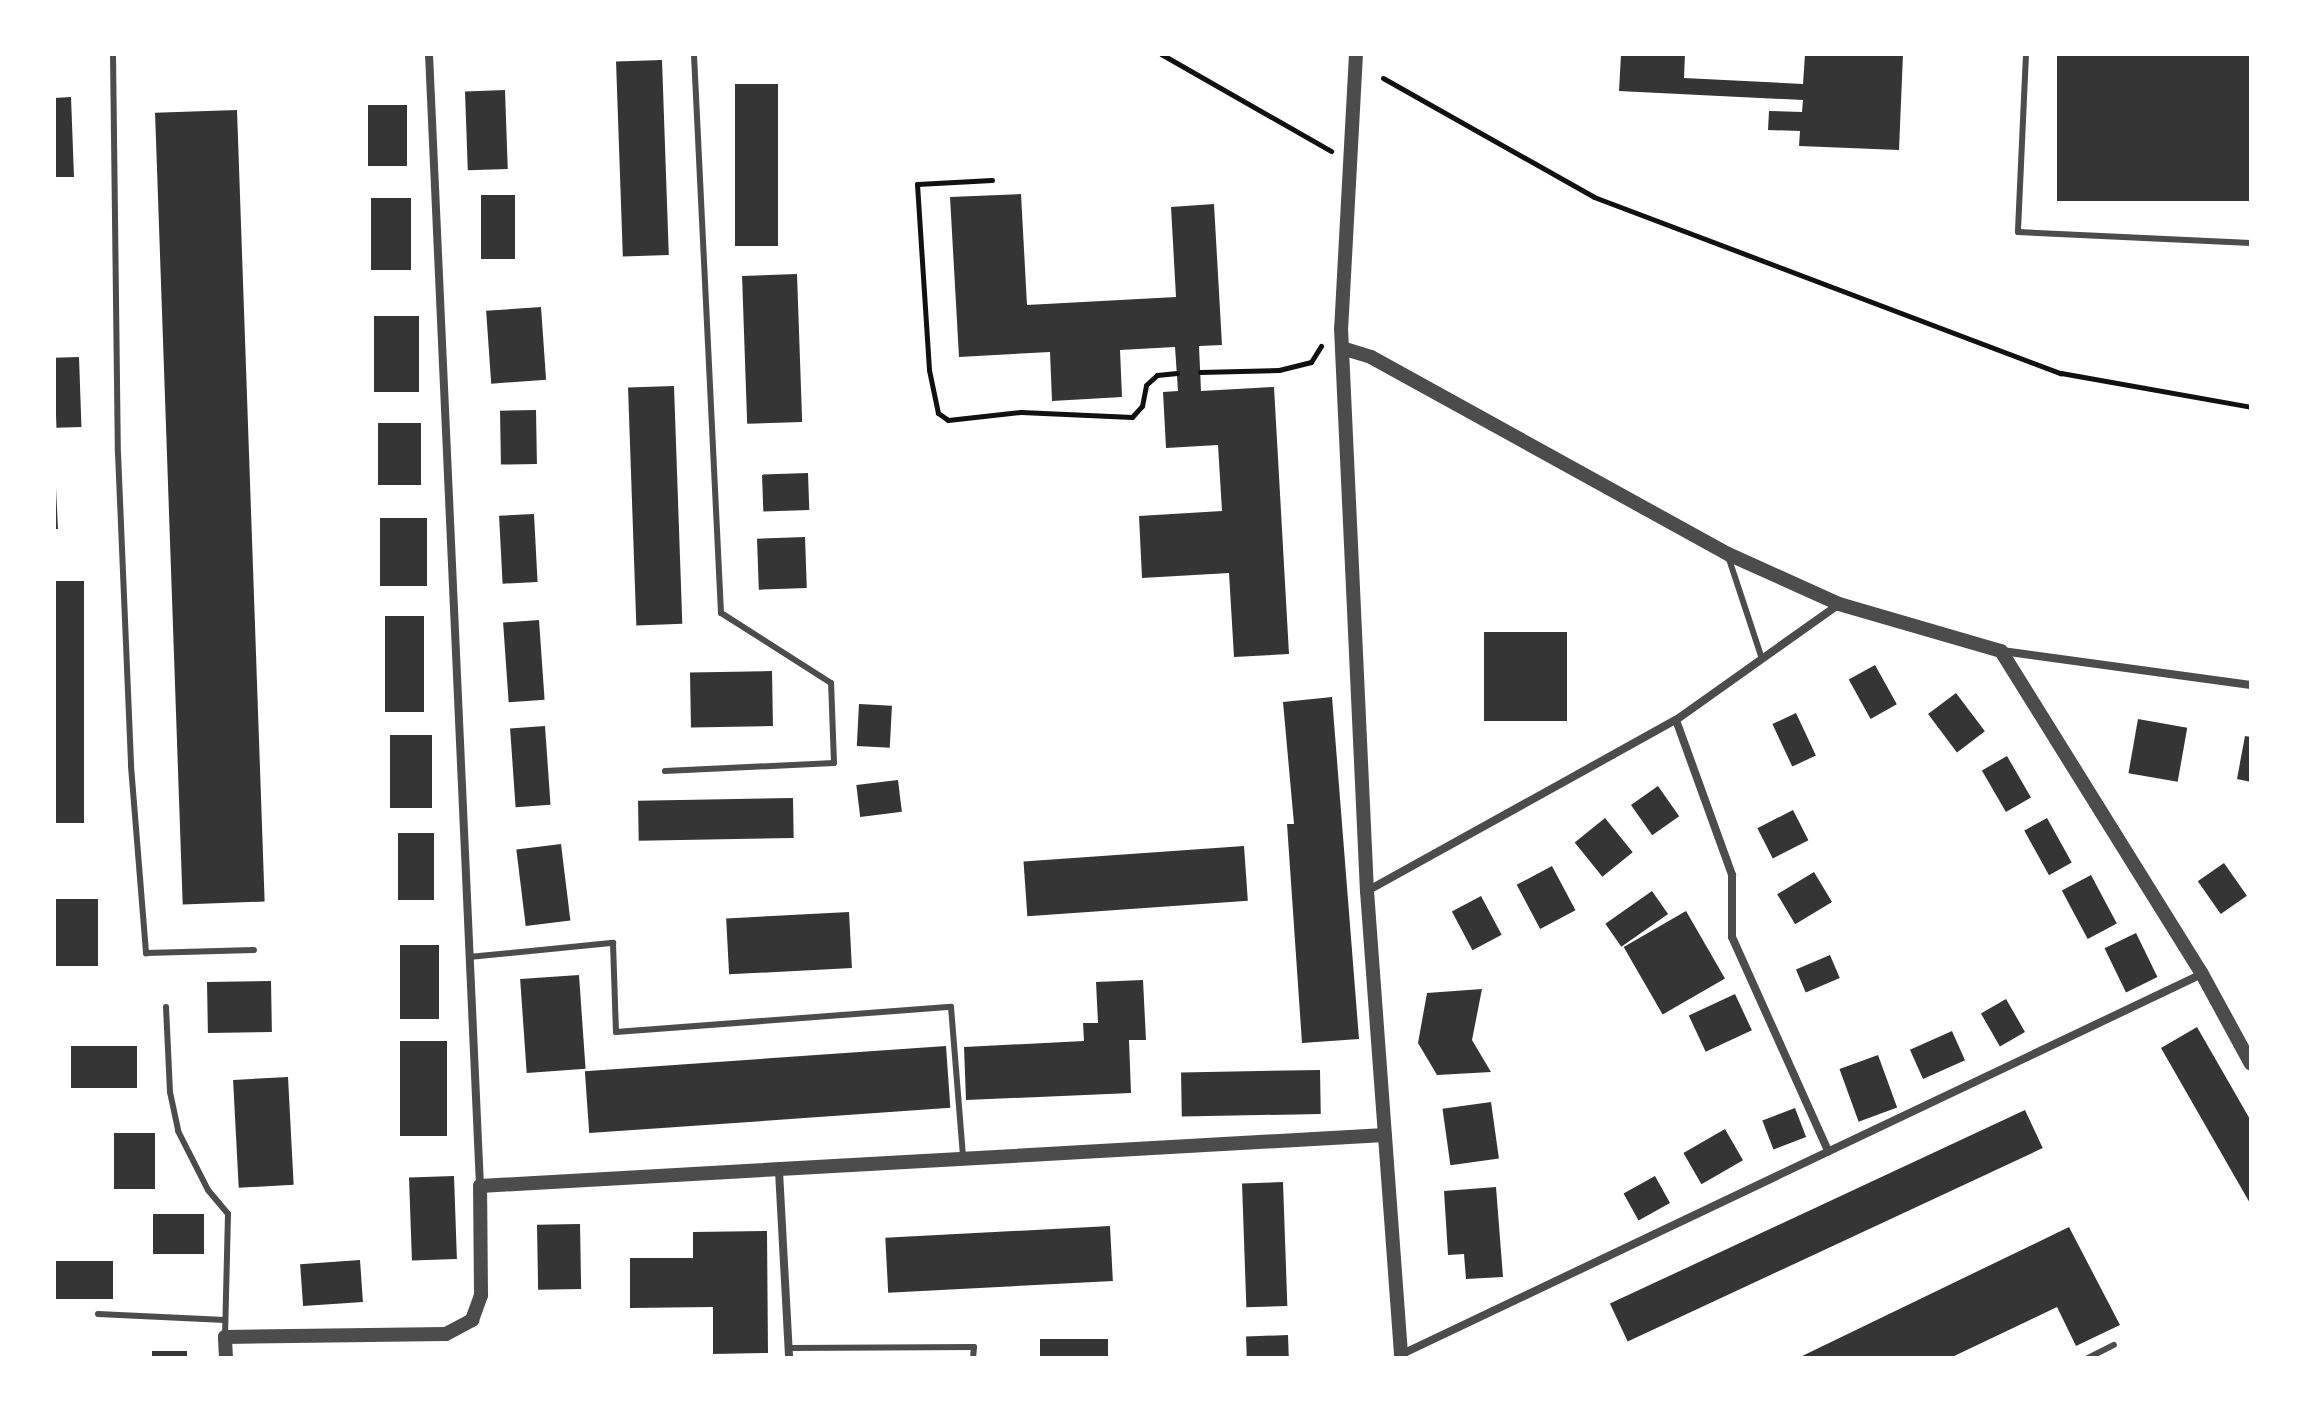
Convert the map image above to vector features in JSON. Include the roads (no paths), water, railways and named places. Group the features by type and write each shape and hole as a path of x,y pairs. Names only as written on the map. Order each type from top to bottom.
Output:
{"street":[{"path":"226,1358 225,1337 446,1334 472,1320 481,1295 480,1186 429,54"},
{"path":"1356,54 1344,344 1367,891 1400,1356 2202,974"},
{"path":"1344,344 1728,554 1839,604 2001,651 2251,685"},
{"path":"1367,891 1676,720 1763,662 1839,604"},
{"path":"2001,651 2202,974 2251,1064"},
{"path":"1676,720 1732,875 1732,937 1828,1151"},
{"path":"480,1186 1385,1135"},
{"path":"779,1171 788,1353"}],"lane":[{"path":"113,54 118,453 131,766 146,953 254,950"},
{"path":"665,771 834,763 831,683 721,613 694,54"},
{"path":"2026,54 2018,232 2251,243"},
{"path":"1728,554 1763,662"},
{"path":"469,957 613,943 616,1032 951,1007 963,1160"},
{"path":"166,1007 170,1092 178,1131 208,1190 228,1214 225,1337"},
{"path":"98,1314 225,1320"},
{"path":"2088,1358 2114,1345"},
{"path":"788,1353 974,1347 973,1358"}]}
